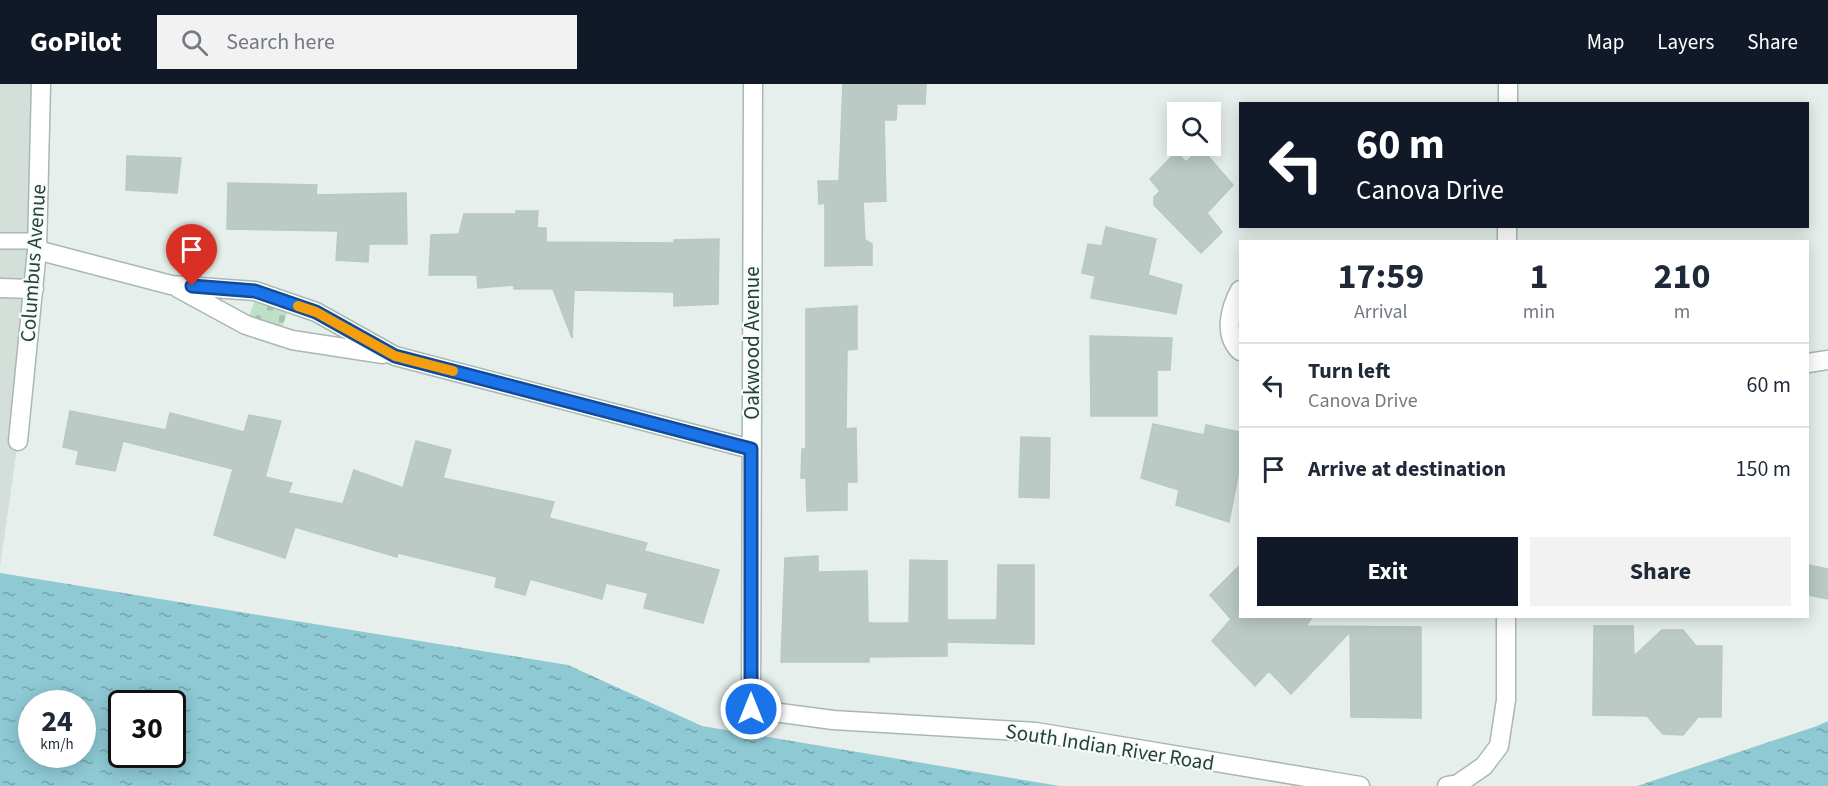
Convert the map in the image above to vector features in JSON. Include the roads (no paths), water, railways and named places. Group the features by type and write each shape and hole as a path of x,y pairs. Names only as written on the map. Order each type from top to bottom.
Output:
{"street":[{"name":"Columbus Avenue","path":"18,441 38,246 41,84"},
{"name":"Oakwood Avenue","path":"751,709 753,84"},
{"path":"1508,84 1508,102"},
{"path":"38,246 171,285 246,325 292,340 395,356 751,449"},
{"path":"171,285 255,291 316,312 395,356"},
{"path":"0,288 34,289"},
{"path":"1239,292 1231,309 1229,329 1239,350"},
{"path":"1809,363 1828,360"},
{"path":"1447,786 1458,784 1484,766 1499,746 1506,700 1506,618"},
{"name":"South Indian River Road","path":"751,709 833,720 1036,732 1360,786"}],"lane":[{"path":"0,241 38,246"}],"water":[{"path":"0,573 568,665 702,726 1060,786 0,786"},
{"path":"1828,721 1828,786 1637,786 1817,726"}]}
